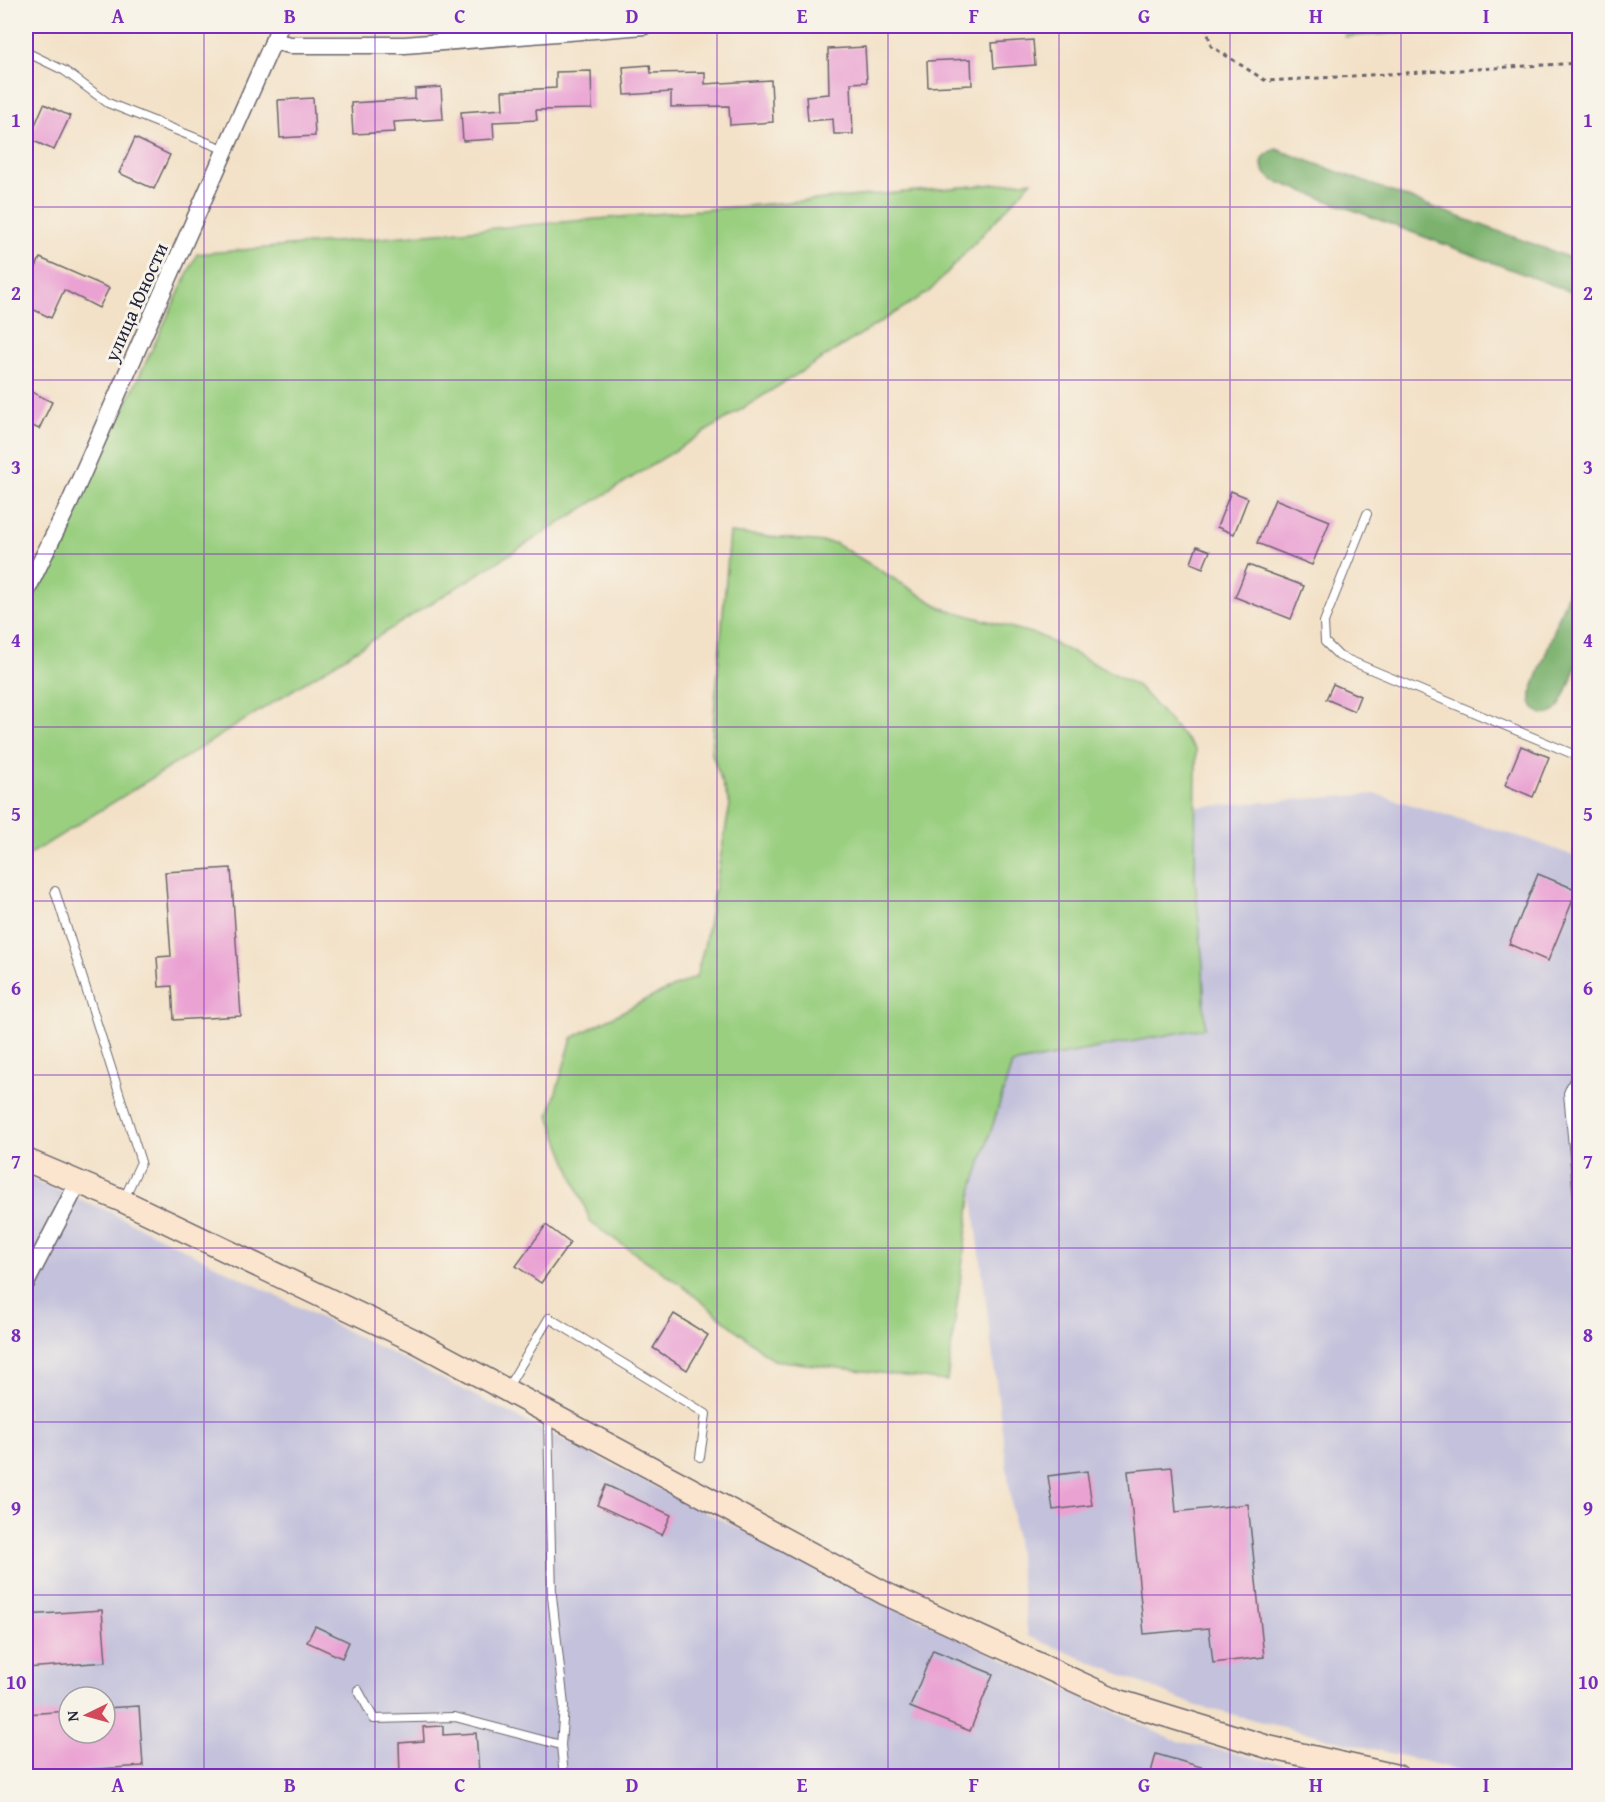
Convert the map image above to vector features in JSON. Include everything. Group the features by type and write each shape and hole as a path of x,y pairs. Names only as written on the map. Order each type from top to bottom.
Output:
{"street":[{"path":"277,33 290,45 405,45 644,26"},
{"name":"улица Юности","path":"26,592 70,502 277,33"},
{"path":"26,1161 123,1201 415,1341 886,1594 1119,1701 1268,1747 1397,1776"},
{"path":"26,1283 78,1183"}],"lane":[{"path":"26,52 65,71 108,104 226,150"},
{"path":"1367,514 1324,622 1325,642 1339,656 1580,757"},
{"path":"55,891 141,1162 123,1201"},
{"path":"1580,1066 1568,1093 1580,1221"},
{"path":"506,1390 549,1318 706,1414 700,1457"},
{"path":"548,1413 552,1596 564,1706 561,1745 564,1776"},
{"path":"358,1690 374,1719 455,1717 561,1745"}],"path":[{"path":"1206,26 1211,46 1266,81 1580,63"}],"shaded area":[{"path":"1375,794 1531,840 1579,858 1579,1776 1484,1776 1197,1706 1028,1636 972,1191 1012,1064 1205,1028 1203,966 1195,879 1194,807"},
{"path":"26,1177 108,1211 903,1611 1173,1740 1336,1776 26,1776"}],"green space":[{"path":"1344,26 1478,26 1345,37"},
{"path":"1276,149 1579,261 1579,295 1273,180 1264,172 1262,163 1266,155"},
{"path":"1032,181 930,291 26,857 26,611 44,578 197,254"},
{"path":"730,533 835,543 942,608 1038,635 1138,686 1196,750 1195,878 1203,966 1205,1028 1012,1064 972,1191 947,1381 773,1360 680,1284 591,1223 549,1116 572,1038 643,1001 696,977 704,947 730,805 711,751"},
{"path":"1579,562 1579,655 1561,703 1552,713 1542,714 1534,707 1531,694"}],"building":[{"path":"1033,40 1035,65 994,68 992,43"},
{"path":"865,47 867,82 851,83 853,134 834,134 833,119 808,121 806,96 829,94 828,49"},
{"path":"971,59 972,85 928,87 927,61"},
{"path":"650,65 651,73 705,72 705,84 771,80 773,122 730,125 729,106 671,107 671,92 625,95 623,67"},
{"path":"591,71 592,109 536,110 537,120 493,122 494,139 463,141 461,112 503,109 502,91 556,88 556,72"},
{"path":"441,87 443,119 394,122 395,132 353,134 351,103 415,99 415,89"},
{"path":"313,98 315,136 280,138 278,100"},
{"path":"44,104 70,116 54,150 29,139"},
{"path":"135,138 170,155 154,189 119,173"},
{"path":"40,258 109,288 99,308 64,290 51,318 26,306 26,290"},
{"path":"26,389 52,402 39,429 26,423"},
{"path":"1231,491 1248,498 1234,534 1217,527"},
{"path":"1275,499 1330,521 1312,565 1257,543"},
{"path":"1197,546 1210,551 1203,568 1191,563"},
{"path":"1248,565 1304,586 1291,619 1235,597"},
{"path":"1333,684 1360,696 1354,711 1326,699"},
{"path":"1521,746 1549,757 1533,797 1505,785"},
{"path":"231,868 241,1016 174,1020 172,986 159,987 157,957 171,956 165,872"},
{"path":"1538,874 1577,890 1548,961 1509,944"},
{"path":"546,1225 570,1243 541,1283 516,1266"},
{"path":"674,1314 708,1335 687,1370 653,1348"},
{"path":"1172,1467 1176,1512 1248,1504 1264,1657 1213,1663 1209,1628 1144,1634 1128,1471"},
{"path":"1087,1471 1092,1505 1053,1510 1048,1476"},
{"path":"606,1485 671,1515 662,1535 597,1505"},
{"path":"102,1610 106,1662 26,1668 26,1615"},
{"path":"315,1626 349,1642 342,1658 307,1642"},
{"path":"933,1650 993,1674 970,1731 910,1707"},
{"path":"139,1706 143,1766 26,1774 26,1714 57,1712 57,1745 117,1745 117,1707"},
{"path":"443,1726 443,1735 476,1733 479,1773 400,1776 399,1743 424,1741 423,1727"},
{"path":"1156,1754 1222,1773 1222,1776 1150,1776"}]}
